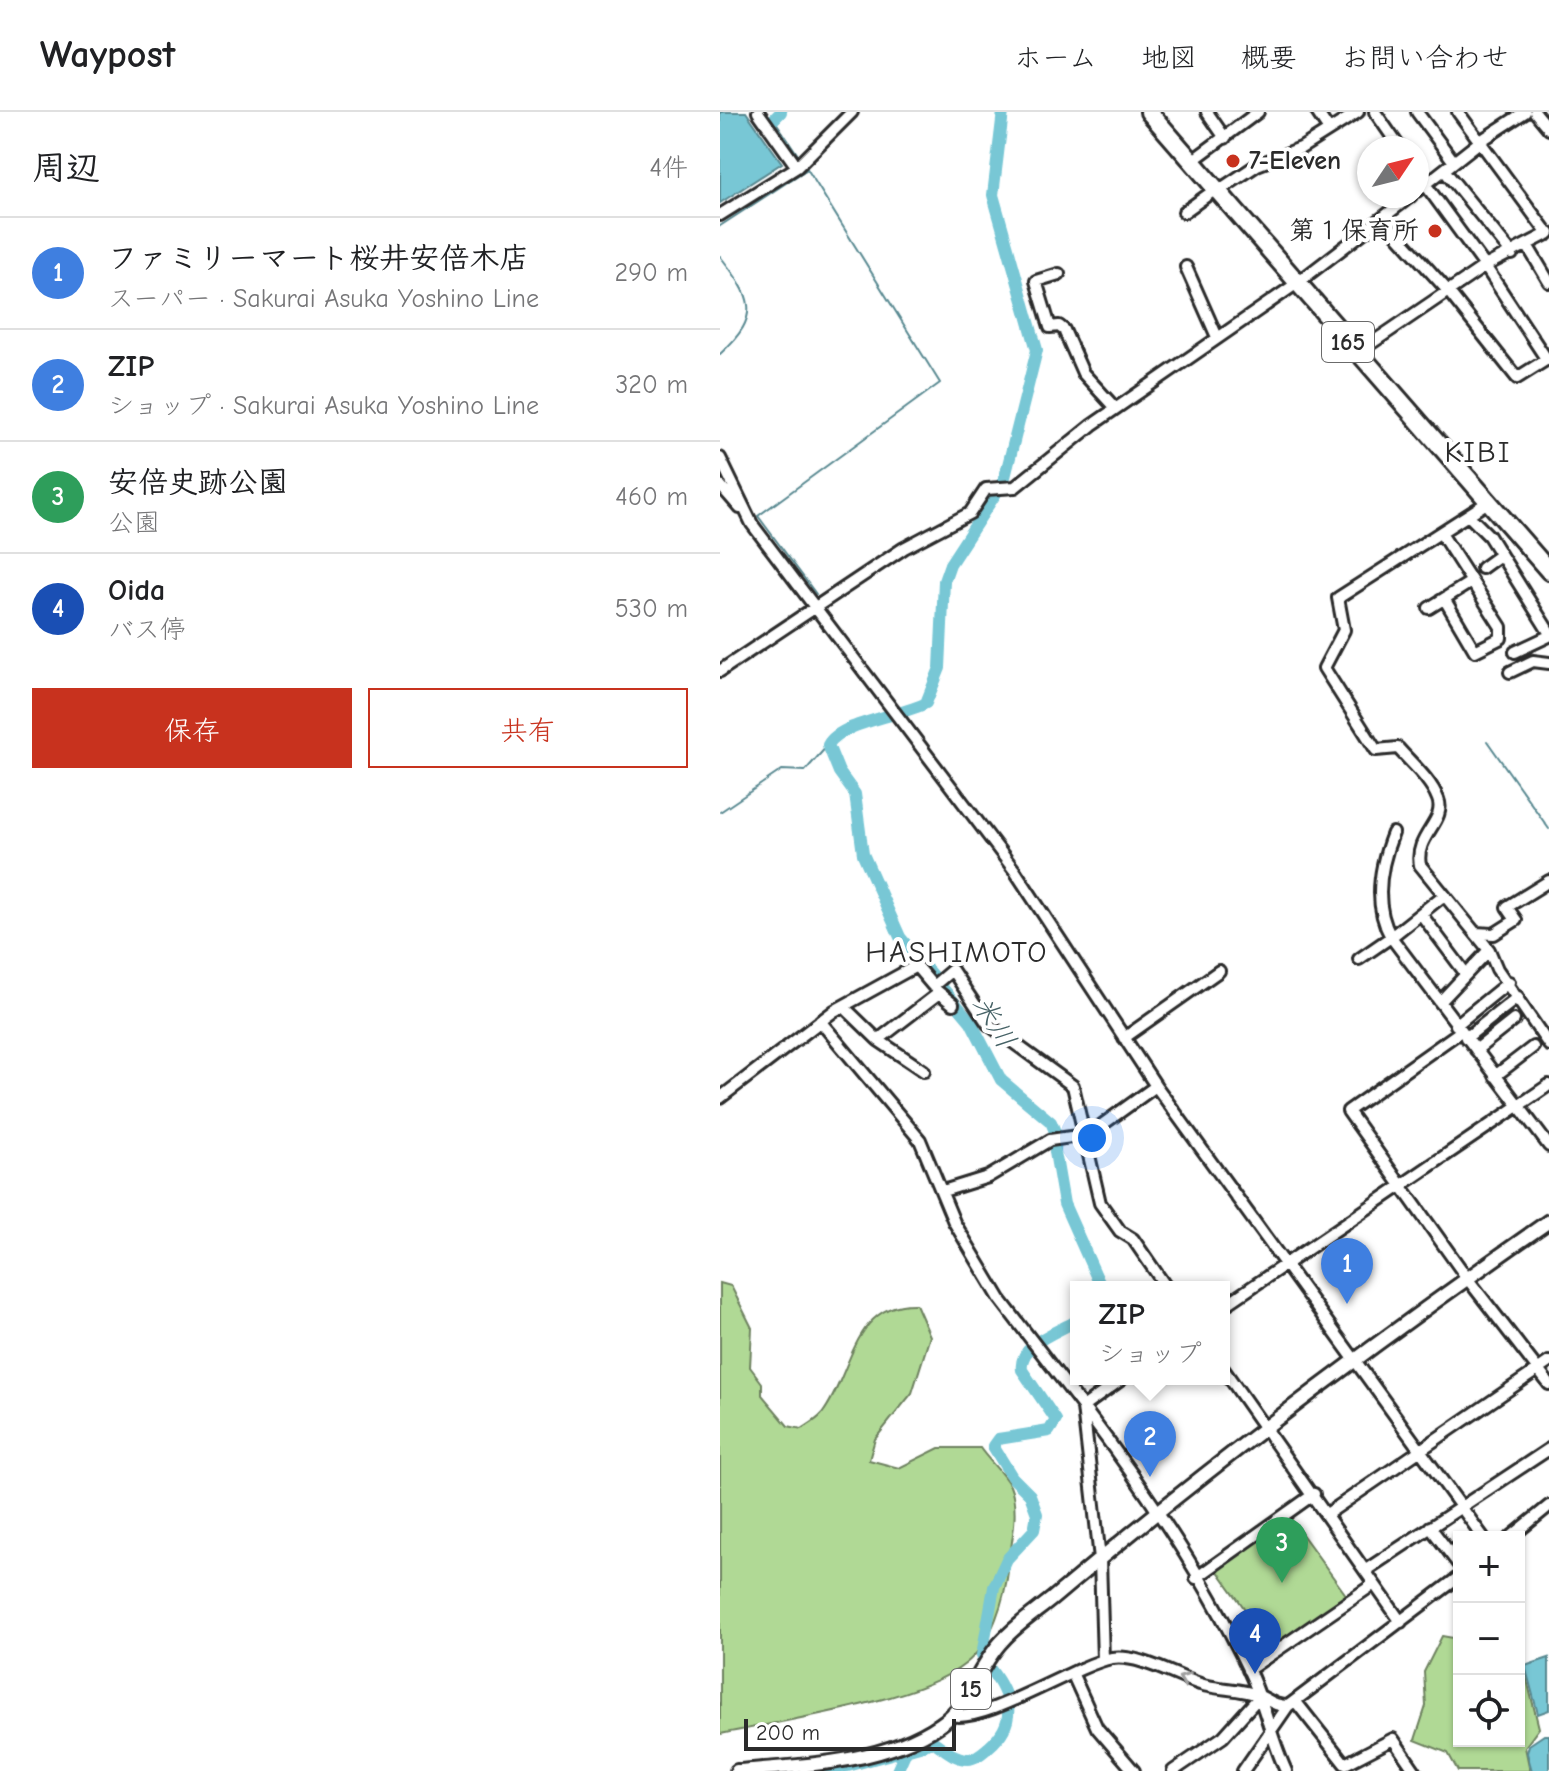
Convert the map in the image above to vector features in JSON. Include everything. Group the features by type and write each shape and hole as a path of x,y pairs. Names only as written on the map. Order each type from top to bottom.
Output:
{"highway":[{"name":"165","path":"1149,112 1549,571"}],"main road":[{"name":"15","path":"737,1771 834,1763 915,1737 951,1715 1002,1640 1155,1512 1351,1360 1549,1221"}],"street":[{"path":"758,112 797,167"},
{"path":"720,215 797,167 852,112"},
{"path":"1207,112 1225,138"},
{"path":"1192,161 1225,138 1243,117 1258,112"},
{"path":"1317,112 1329,130"},
{"path":"1184,212 1257,165 1282,157 1358,112"},
{"path":"1375,112 1392,136"},
{"path":"1417,112 1454,162"},
{"path":"1357,353 1485,266 1548,234 1482,140 1458,112"},
{"path":"1429,182 1513,116 1525,112"},
{"path":"1535,112 1549,129"},
{"path":"1444,170 1512,254"},
{"path":"1383,219 1448,291 1517,378 1548,359 1485,266 1429,198"},
{"path":"720,671 904,548 970,513 986,489 1015,487 1115,408 1296,284 1396,208"},
{"path":"1527,245 1549,282"},
{"path":"1186,267 1217,337"},
{"path":"1059,274 1036,281 1050,327 1059,326 1064,330 1083,373 1115,408"},
{"path":"720,458 752,524"},
{"path":"720,485 816,606 1015,871 1156,1086 1351,1360 1478,1531"},
{"path":"1488,502 1442,535 1338,598 1344,630 1324,668 1376,750 1398,748 1438,798 1438,816 1422,839 1418,853 1420,865 1489,950 1549,1045"},
{"path":"1470,517 1500,555 1549,634 1515,652"},
{"path":"1442,535 1501,627 1501,638 1475,651 1445,600"},
{"path":"1482,568 1500,555"},
{"path":"1429,608 1471,582"},
{"path":"1510,672 1533,661 1549,663"},
{"path":"1393,833 1382,860 1380,918 1391,937 1549,1146"},
{"path":"1475,933 1494,934 1516,920 1507,907 1549,881"},
{"path":"1359,959 1444,895"},
{"path":"1421,914 1466,974"},
{"path":"1440,1002 1489,950"},
{"path":"720,1098 820,1021 916,966 936,990 953,1004"},
{"path":"878,1040 936,990 952,970 988,1024 1073,1086 1100,1203 1120,1231 1133,1239 1162,1281"},
{"path":"1124,1038 1219,971"},
{"path":"1461,1031 1509,982"},
{"path":"1518,997 1461,1031 1348,1111 1467,1278 1549,1384"},
{"path":"843,1006 878,1040 924,1071"},
{"path":"1476,1050 1514,1020"},
{"path":"820,1021 920,1140 954,1222 1000,1299 1083,1407 1155,1512 1248,1670 1286,1771"},
{"path":"1495,1076 1533,1047"},
{"path":"1230,1302 1549,1085"},
{"path":"943,1191 988,1177 1050,1140 1085,1134 1156,1086"},
{"path":"1327,1514 1549,1362"},
{"path":"1230,1379 1314,1494 1401,1622"},
{"path":"1083,1407 1114,1385"},
{"path":"1083,1407 1100,1559 1103,1660"},
{"path":"1366,1570 1549,1449"},
{"path":"1196,1578 1314,1494"},
{"path":"1518,1531 1549,1506"},
{"path":"1430,1527 1453,1557"},
{"path":"1243,1771 1292,1704 1453,1582"},
{"path":"1248,1670 1374,1584"},
{"path":"951,1715 962,1718 981,1713 1043,1684 1116,1657 1202,1685 1260,1696 1273,1706 1292,1704 1315,1721 1345,1764 1393,1739 1415,1771"},
{"path":"1073,1675 1097,1728 1134,1771"},
{"path":"1173,1771 1223,1737 1260,1696"}],"green space":[{"path":"720,1283 731,1286 752,1328 750,1367 762,1383 762,1395 788,1426 802,1429 822,1414 866,1328 879,1315 895,1307 916,1304 930,1336 912,1393 875,1439 869,1460 899,1468 939,1448 980,1448 1010,1486 1014,1505 1007,1578 996,1619 975,1655 944,1677 916,1689 848,1708 720,1734"},
{"path":"1288,1515 1349,1599 1274,1650 1215,1567"},
{"path":"1442,1636 1453,1638 1453,1747 1525,1747 1530,1771 1458,1771 1448,1753 1415,1740 1426,1706 1424,1672"},
{"path":"1525,1672 1539,1728 1525,1747"}],"water":[{"path":"720,112 746,112 782,163 720,203"},
{"path":"1549,1658 1549,1710 1538,1714 1525,1666"},
{"path":"1549,1735 1549,1771 1532,1771 1527,1753 1529,1745"}],"waterway":[{"path":"774,119 781,112"},
{"path":"1003,112 993,195 1037,350 1004,481 950,564 944,581 940,668 926,703 858,725 835,737 828,745 839,772 855,794 863,854 900,937 971,1022 1001,1080 1051,1122 1056,1134 1055,1152 1064,1204 1098,1281"},
{"path":"774,119 800,158"},
{"path":"806,167 940,383 758,516 816,594"},
{"path":"720,226 806,170"},
{"path":"720,256 740,283 748,306 743,328 720,354"},
{"path":"1487,741 1549,829"},
{"path":"720,812 782,770 805,771 828,745"},
{"name":"米川","path":"982,1655 994,1587 1007,1559 1034,1530 1037,1514 1030,1495 1012,1477 993,1446 998,1439 1049,1431 1056,1420 1022,1370 1022,1361 1033,1346 1070,1324"},
{"name":"米川","path":"830,1771 934,1742 963,1759 979,1755 998,1738 1008,1718 1007,1699 990,1669"},
{"name":"米川","path":"897,1771 905,1753"}],"place":[{"name":"7-Eleven","path":"1233,161"},
{"name":"第１保育所","path":"1435,231"},
{"name":"ファミリーマート桜井安倍木店","path":"1347,1304"},
{"name":"ZIP","path":"1150,1477"},
{"name":"安倍史跡公園","path":"1282,1583"},
{"name":"Oida","path":"1255,1674"}],"district":[{"name":"KIBI","path":"1478,452"},
{"name":"HASHIMOTO","path":"957,952"}]}
